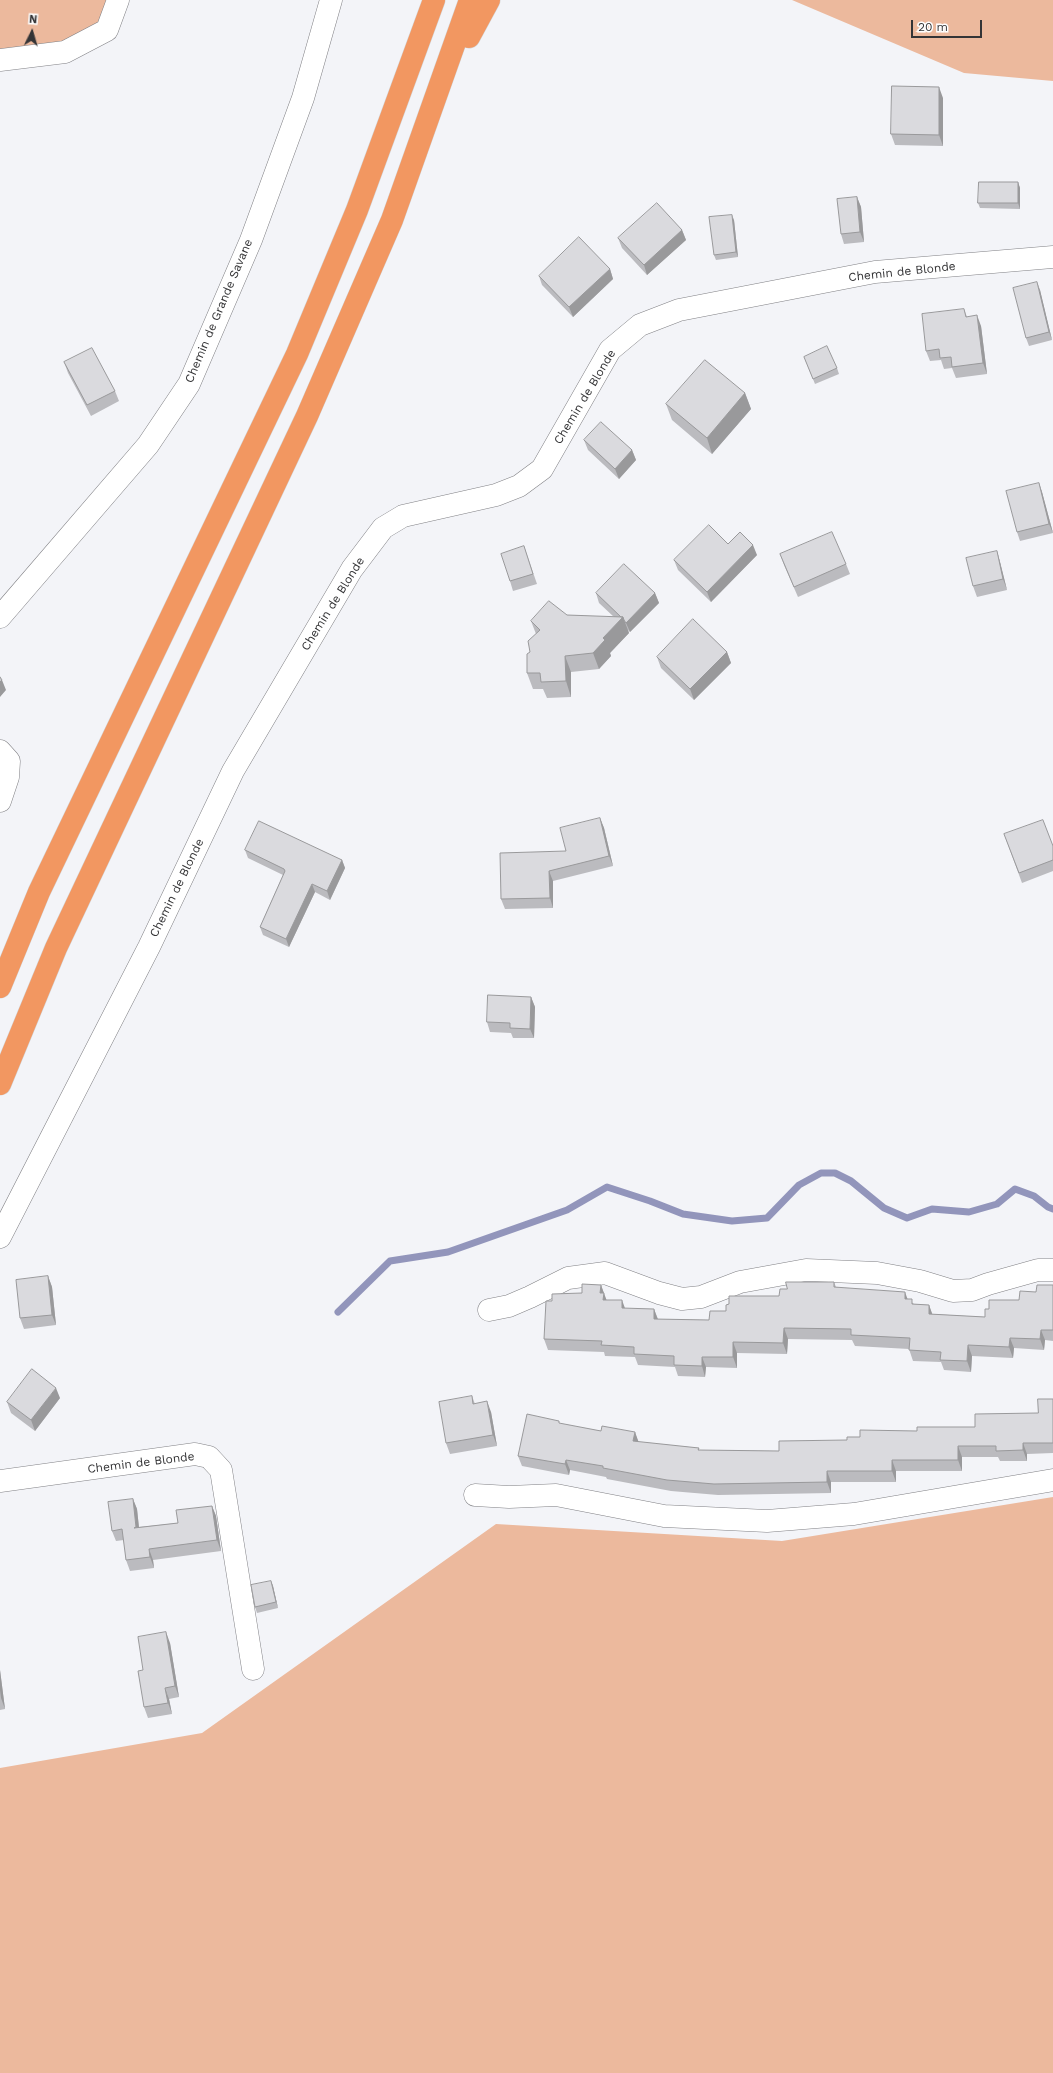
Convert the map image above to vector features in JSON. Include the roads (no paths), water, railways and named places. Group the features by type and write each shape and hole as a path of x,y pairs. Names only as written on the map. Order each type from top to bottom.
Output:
{"highway":[{"path":"0,987 39,892 297,354 357,210 434,0"},
{"path":"0,1084 56,948 307,416 392,220 437,97 470,0"},
{"path":"437,97 489,0"}],"street":[{"path":"0,60 65,52 107,30 118,0"},
{"name":"Chemin de Grande Savane","path":"0,617 148,445 189,384 251,240 301,105 331,0"},
{"name":"Chemin de Blonde","path":"0,1237 149,947 233,771 352,569 383,528 403,516 496,495 519,486 542,469 610,350 640,325 679,310 876,272 1053,257"},
{"path":"0,751 9,761 8,777 0,801"},
{"path":"489,1310 509,1306 568,1278 605,1273 659,1293 682,1299 701,1297 740,1282 806,1270 877,1273 920,1281 953,1291 972,1290 1038,1270 1053,1270"},
{"name":"Chemin de Blonde","path":"0,1481 195,1454 209,1458 221,1470 253,1669"},
{"path":"475,1495 509,1497 556,1494 664,1516 767,1521 854,1514 1053,1480"}],"waterway":[{"path":"338,1312 390,1261 448,1252 567,1210 607,1187 650,1201 683,1214 732,1221 767,1218 799,1185 821,1173 835,1173 851,1181 884,1208 907,1218 932,1209 969,1212 997,1204 1015,1189 1034,1196 1053,1209"}]}
